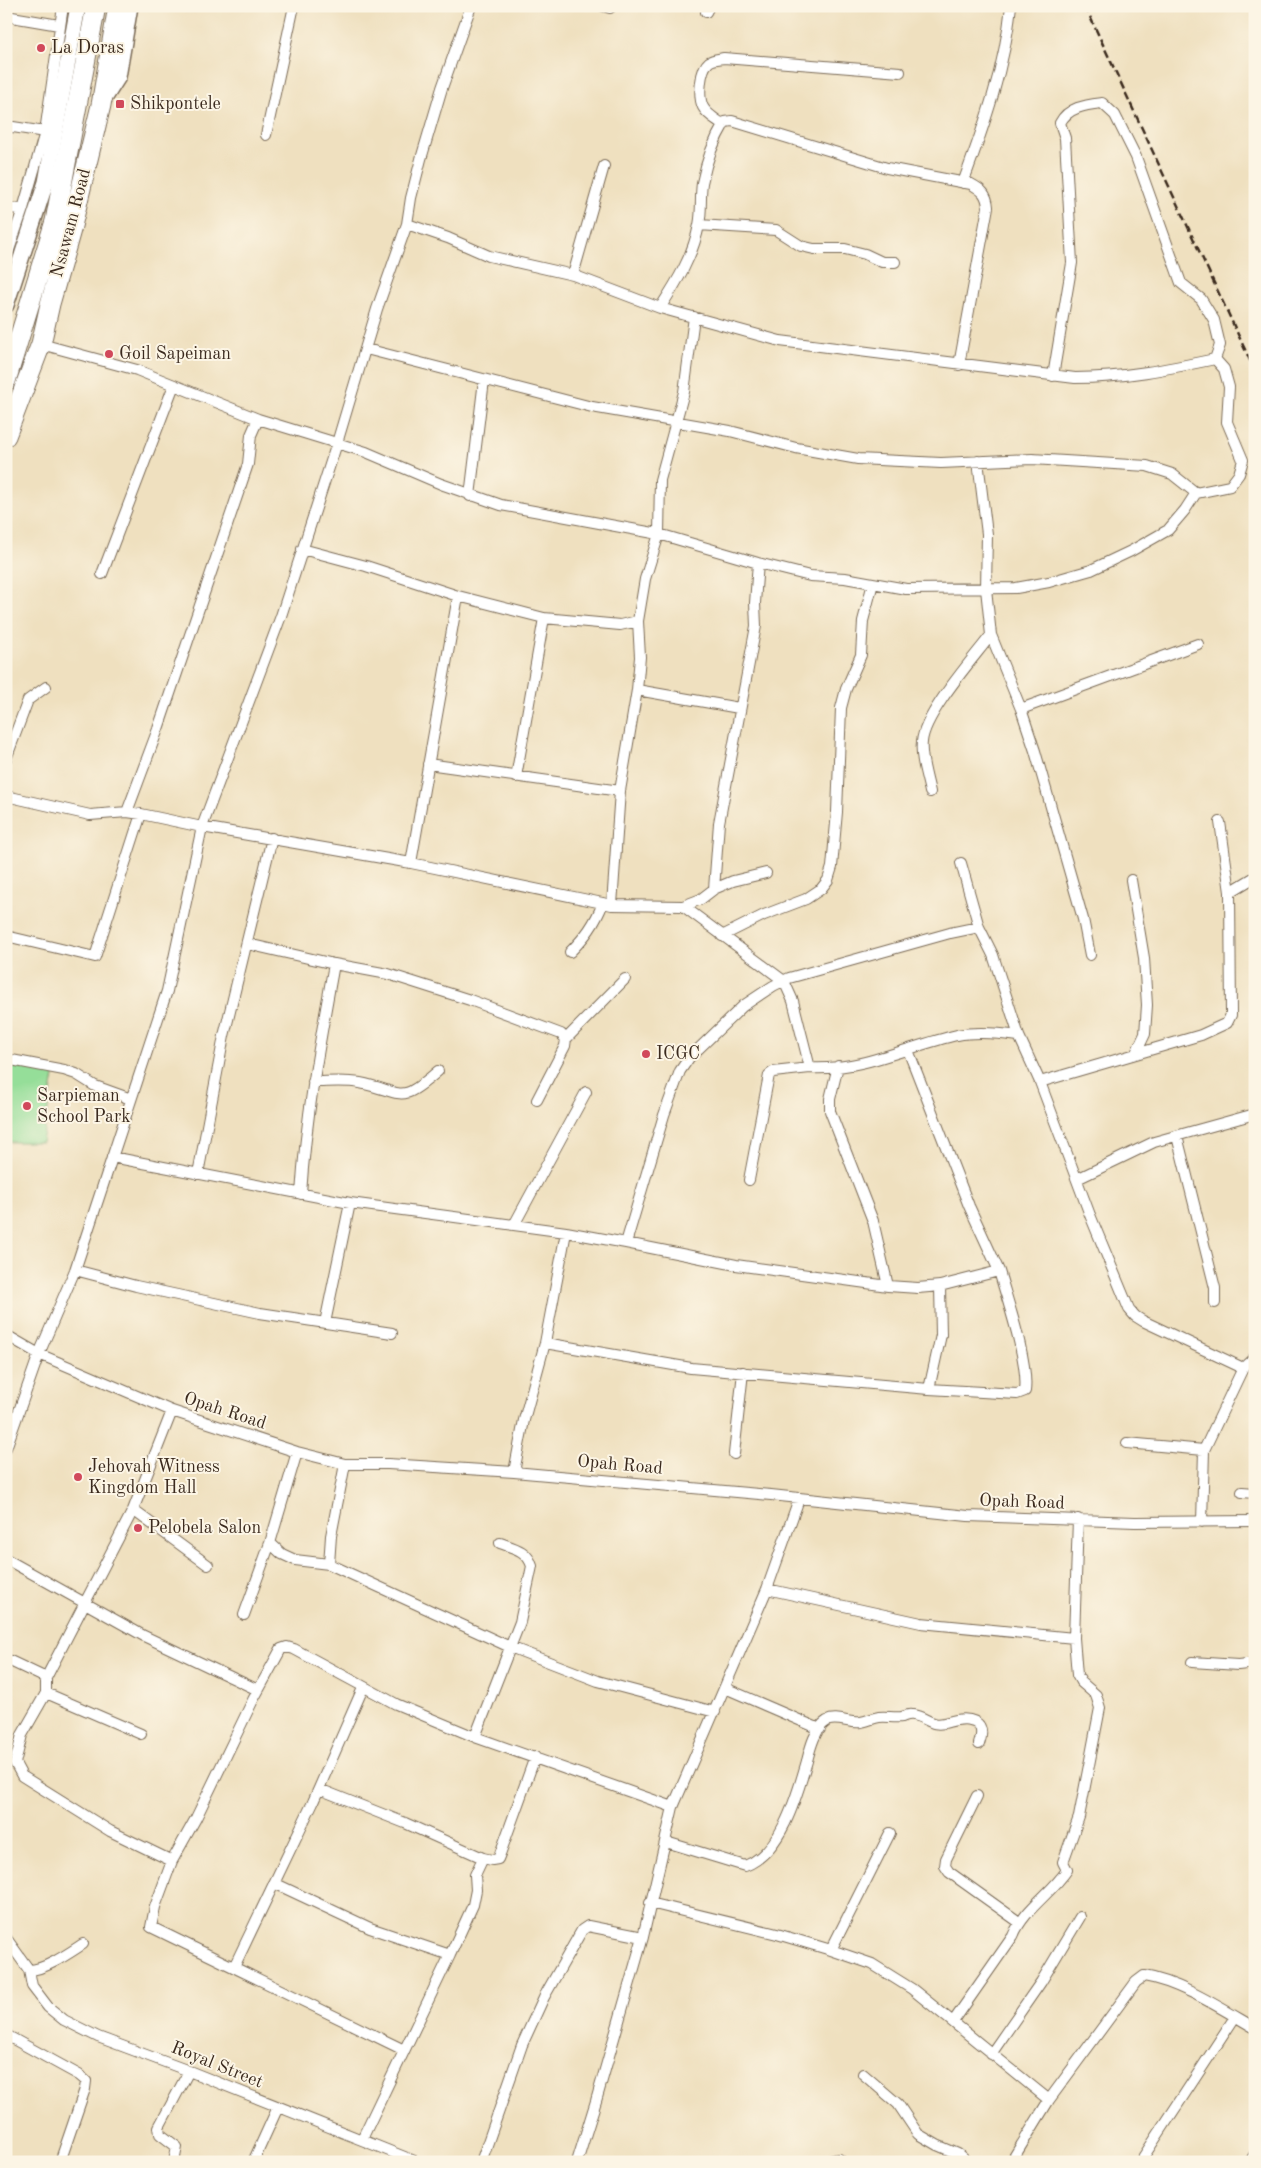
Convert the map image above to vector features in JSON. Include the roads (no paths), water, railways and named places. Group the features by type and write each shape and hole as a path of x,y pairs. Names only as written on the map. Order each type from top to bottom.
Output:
{"highway":[{"name":"Nsawam Road","path":"6,381 55,221 96,6"},
{"name":"Nsawam Road","path":"6,436 41,344 71,230 101,105 118,6"}],"main road":[{"path":"6,305 46,182 78,6"},
{"path":"101,105 118,77 130,6"}],"street":[{"path":"6,259 23,210 45,132 62,6"},
{"path":"266,135 294,6"},
{"path":"6,1448 39,1354 75,1270 167,991 202,827 282,616 407,224 410,198 420,159 442,88 471,6"},
{"path":"603,6 612,6"},
{"path":"963,183 980,135 1008,41 1011,6"},
{"path":"6,16 59,25"},
{"path":"724,125 708,113 701,100 702,76 707,63 713,60 724,58 900,72"},
{"path":"1053,376 1072,263 1064,138 1060,123 1065,114 1082,106 1102,103 1114,115 1136,157 1181,283 1201,300 1214,320 1220,345 1216,359"},
{"path":"660,308 686,268 700,225 702,183 712,149 724,125 732,121 887,168 971,184 982,190 987,196 988,207 959,365"},
{"path":"6,128 12,127 45,132"},
{"path":"573,275 604,166"},
{"path":"6,208 23,210"},
{"path":"407,224 508,262 573,275 660,308 780,341 1053,376 1106,378 1141,374 1216,359"},
{"path":"700,225 776,230 801,246 814,249 845,249 865,254 882,262 895,262"},
{"path":"570,952 588,934 607,904 620,791 637,690 640,657 638,621 645,579 659,534 660,480 684,392 694,317"},
{"path":"41,344 137,370 258,419 366,452 470,496 501,505 659,534 810,576 845,578 906,589 1016,588 1049,582 1091,570 1131,551 1168,530 1186,510 1196,494 1230,486 1239,474 1243,460 1227,422 1230,387 1224,369 1216,359"},
{"path":"366,349 592,407 730,431 796,448 858,459 941,463 1032,459 1147,466 1172,474 1196,494"},
{"path":"470,496 484,380"},
{"path":"102,574 174,385"},
{"path":"127,812 158,729 248,464 251,435 258,419"},
{"path":"978,460 987,534 986,589 991,635 1036,752 1057,834 1076,892 1090,956"},
{"path":"302,549 366,566 458,596 544,618 620,625 638,621"},
{"path":"714,890 719,823 739,708 756,626 755,603 758,563"},
{"path":"722,936 764,915 806,899 821,889 828,880 832,867 837,812 841,708 846,689 861,655 863,622 873,583"},
{"path":"410,863 458,596"},
{"path":"516,777 544,618"},
{"path":"930,792 921,743 924,732 934,712 991,635"},
{"path":"1021,709 1198,644"},
{"path":"6,759 28,700 46,687"},
{"path":"637,690 739,708"},
{"path":"428,764 620,791"},
{"path":"6,796 90,815 127,812 141,814 202,827 410,863 607,904 683,906 733,882 766,874"},
{"path":"6,936 95,957 141,814"},
{"path":"1040,1082 1136,1052 1153,1050 1227,1023 1231,1015 1230,892 1220,822"},
{"path":"198,1174 224,1036 248,944 272,838"},
{"path":"961,863 980,927 993,955 1019,1036 1040,1082 1077,1180 1130,1309 1135,1316 1243,1368"},
{"path":"1230,892 1255,876"},
{"path":"1131,880 1144,958 1146,1006 1145,1034 1136,1052"},
{"path":"683,906 784,981 793,1001 810,1068"},
{"path":"626,1243 664,1115 680,1071 689,1058 743,1006 784,981 900,947 980,927"},
{"path":"248,944 334,964 388,974 442,991 561,1034 566,1039"},
{"path":"301,1194 305,1137 334,964"},
{"path":"537,1100 565,1046 566,1039 625,979"},
{"path":"750,1180 769,1075 773,1072 838,1066 908,1050 958,1035 990,1032 1019,1036"},
{"path":"545,1343 691,1368 929,1389 1017,1394 1025,1390 1026,1381 1015,1327 999,1271 969,1206 908,1050"},
{"path":"6,1059 70,1072 95,1086 131,1099"},
{"path":"838,1066 830,1099 830,1111 873,1221 888,1286"},
{"path":"313,1082 358,1082 400,1095 417,1089 438,1071"},
{"path":"514,1225 586,1092"},
{"path":"1077,1180 1154,1142 1255,1114"},
{"path":"1177,1136 1216,1288 1215,1303"},
{"path":"112,1157 350,1203 566,1232 736,1265 888,1286 918,1288 940,1286 999,1271"},
{"path":"325,1323 350,1203"},
{"path":"514,1472 524,1420 545,1343 566,1232"},
{"path":"75,1270 200,1301 260,1313 392,1333"},
{"path":"929,1389 941,1335 940,1286"},
{"name":"Opah Road","path":"6,1335 39,1354 172,1411 297,1452 345,1464 388,1464 514,1472 771,1495 968,1516 1202,1522 1255,1521"},
{"path":"1202,1522 1204,1450 1243,1368 1255,1358"},
{"path":"734,1454 743,1372"},
{"path":"172,1411 133,1510 46,1678 46,1693 22,1736 14,1763 22,1776 110,1831 172,1861"},
{"path":"1127,1443 1204,1450"},
{"path":"244,1615 270,1543 297,1452"},
{"path":"329,1564 331,1536 345,1464"},
{"path":"1242,1492 1255,1493"},
{"path":"577,2162 643,1937 673,1807 767,1589 799,1499"},
{"path":"133,1510 208,1565"},
{"path":"953,2022 1013,1936 1019,1922 1058,1884 1067,1870 1063,1862 1078,1817 1093,1744 1099,1701 1096,1695 1081,1682 1077,1675 1074,1638 1078,1519"},
{"path":"270,1543 282,1554 295,1560 329,1564 510,1647 598,1681 715,1712"},
{"path":"475,1737 520,1622 532,1566 529,1558 523,1552 500,1543"},
{"path":"6,1559 144,1636 258,1690"},
{"path":"767,1589 921,1623 1074,1638"},
{"path":"404,2050 151,1927 155,1907 172,1861 196,1818 258,1690 281,1649 287,1647 396,1704 475,1737 673,1807"},
{"path":"6,1659 46,1678"},
{"path":"1192,1662 1238,1665 1255,1663"},
{"path":"234,1967 319,1789 363,1688"},
{"path":"725,1688 820,1729"},
{"path":"46,1693 141,1734"},
{"path":"666,1842 745,1866 755,1862 774,1841 789,1816 812,1744 825,1722 832,1720 860,1723 876,1717 912,1715 934,1724 967,1718 974,1721 979,1727 982,1736 979,1744"},
{"path":"319,1789 405,1822 483,1858 492,1860 498,1859 535,1757"},
{"path":"977,1796 946,1858 945,1866 949,1872 1019,1922"},
{"path":"831,1950 890,1833"},
{"path":"362,2139 473,1905 476,1890 475,1876 483,1858"},
{"path":"274,1883 370,1928 450,1955"},
{"path":"650,1903 831,1950 872,1964 912,1989 1049,2100"},
{"path":"991,2054 1041,1982 1080,1917"},
{"path":"481,2162 522,2045 544,1997 582,1930 588,1926 643,1937"},
{"name":"Royal Street","path":"6,1938 29,1970 32,1986 48,2008 64,2020 98,2037 189,2071 417,2162"},
{"path":"29,1970 34,1970 59,1959 83,1944"},
{"path":"1011,2162 1049,2100 1136,1982 1144,1976 1156,1978 1199,1997 1255,2028"},
{"path":"1140,2162 1235,2017"},
{"path":"6,2035 79,2075 86,2081 60,2162"},
{"path":"174,2162 177,2147 160,2134 158,2127 189,2071"},
{"path":"863,2074 898,2104 918,2134 958,2154 967,2162"},
{"path":"254,2162 278,2107"},
{"path":"1250,2162 1255,2154"},
{"path":"824,2162 839,2159 842,2162"}],"railway":[{"path":"1085,6 1255,371"}],"place":[{"name":"La Doras","path":"41,48"},
{"name":"Shikpontele","path":"120,104"},
{"name":"Goil Sapeiman","path":"109,354"},
{"name":"ICGC","path":"646,1054"},
{"name":"Sarpieman School Park","path":"27,1106"},
{"name":"Jehovah Witness Kingdom Hall","path":"78,1477"},
{"name":"Pelobela Salon","path":"138,1528"}]}
